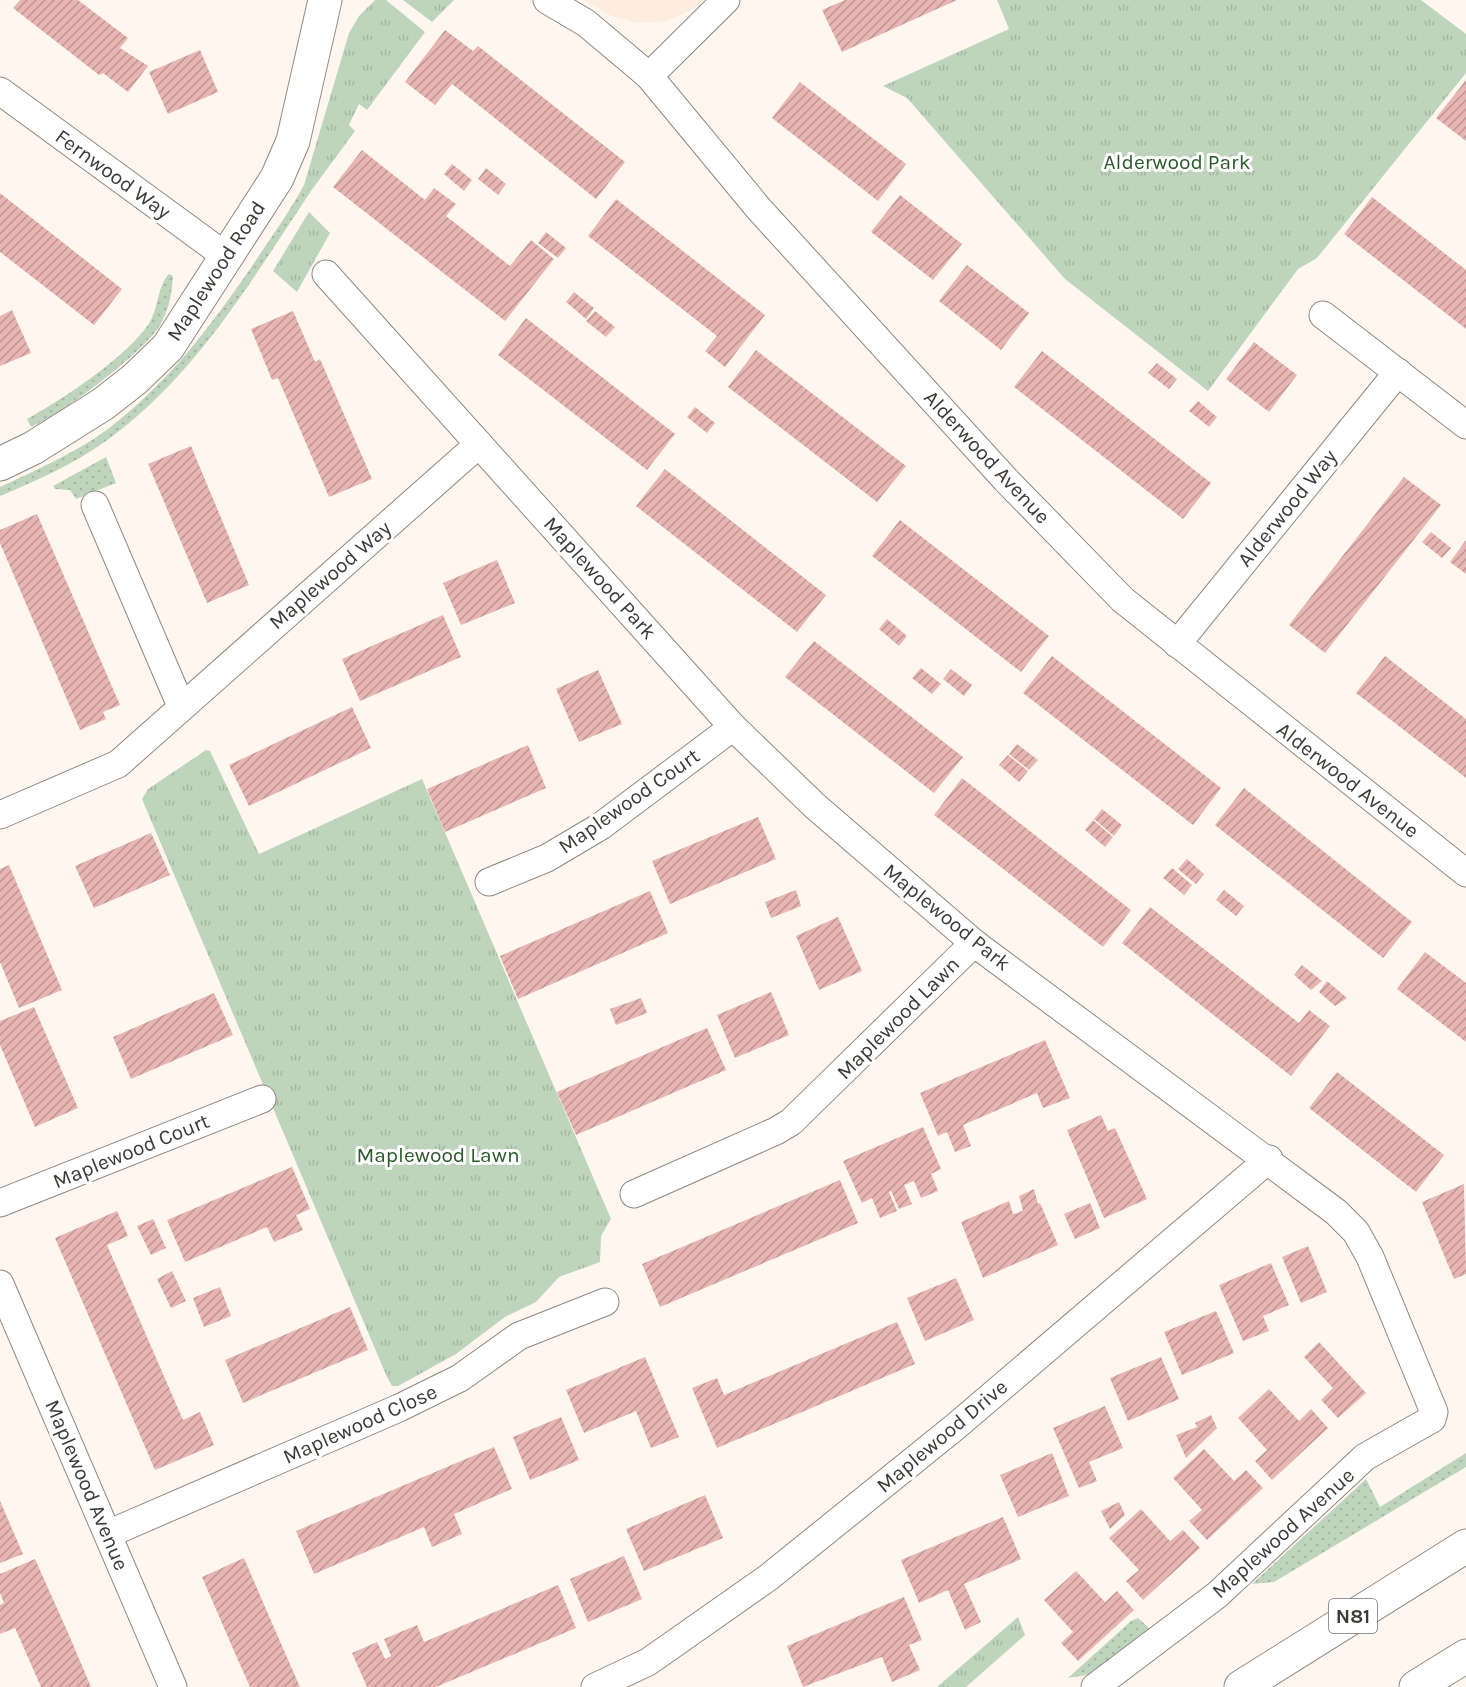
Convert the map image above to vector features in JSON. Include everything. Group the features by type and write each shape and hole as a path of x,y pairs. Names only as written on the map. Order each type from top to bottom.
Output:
{"street":[{"name":"Maplewood Road","path":"0,464 33,448 103,404 135,380 168,347 277,178 293,141 325,0"},
{"name":"Alderwood Avenue","path":"547,0 586,23 649,76 759,209 1006,480 1124,600 1466,873"},
{"path":"649,76 726,0"},
{"name":"Fernwood Way","path":"0,91 227,257"},
{"name":"Maplewood Park","path":"326,274 733,727 815,806 974,943 1269,1159 1336,1212 1356,1232 1370,1257 1417,1369"},
{"path":"1323,315 1466,426"},
{"name":"Alderwood Way","path":"1177,644 1398,372"},
{"name":"Maplewood Way","path":"0,815 118,764 478,444"},
{"path":"95,505 181,706"},
{"name":"Maplewood Court","path":"489,882 547,858 601,826 733,727"},
{"name":"Maplewood Lawn","path":"634,1194 776,1131 791,1122 974,943"},
{"name":"Maplewood Court","path":"0,1203 262,1099"},
{"name":"Maplewood Drive","path":"595,1687 648,1662 769,1576 964,1419 1269,1159"},
{"name":"Maplewood Avenue","path":"0,1284 173,1687"},
{"name":"Maplewood Close","path":"108,1534 399,1408 460,1378 519,1336 605,1302"},
{"name":"Maplewood Avenue","path":"1095,1687 1217,1595 1365,1457 1432,1419 1434,1412 1417,1369"},
{"name":"N81","path":"1241,1687 1466,1545"},
{"path":"1416,1687 1466,1656"}],"shaded area":[{"path":"585,0 704,0 691,10 668,21 636,23 609,15"}],"green space":[{"path":"375,0 386,0 425,32 367,110 359,104 349,125 355,131 311,191 304,185 349,33 359,16"},
{"path":"403,0 454,0 432,22"},
{"name":"Alderwood Park","path":"997,0 1421,0 1466,34 1466,73 1317,258 1298,269 1208,391 1065,279 907,98 883,86 1009,29"},
{"path":"304,185 311,191 266,259 219,326 167,388 138,416 94,449 54,472 0,496 0,487 64,456 101,434 125,415 168,374 225,304 277,229"},
{"path":"309,212 330,233 297,292 273,271"},
{"path":"169,274 173,276 168,307 160,325 151,337 120,366 80,397 31,427 27,419 92,377 138,338 152,319 162,285"},
{"path":"106,457 116,483 76,499 70,490 55,489 53,486"},
{"name":"Maplewood Lawn","path":"206,750 210,751 259,854 422,779 611,1219 601,1236 600,1262 559,1277 536,1302 505,1317 456,1354 398,1386 392,1386 387,1377 142,799 148,789"},
{"path":"1466,1453 1466,1467 1274,1582 1252,1584 1366,1479 1380,1507"},
{"path":"1018,1617 1025,1635 966,1687 937,1687"},
{"path":"1138,1618 1151,1630 1092,1674 1068,1678 1131,1621"}],"building":[{"path":"20,0 78,0 128,38 120,48 148,66 128,92 103,73 99,75 13,8"},
{"path":"845,0 957,0 842,52 822,10"},
{"path":"445,30 473,51 478,46 625,162 596,199 452,84 435,105 405,82"},
{"path":"200,50 218,92 168,114 149,72"},
{"path":"1466,80 1466,141 1436,118"},
{"path":"800,82 906,164 878,201 772,118"},
{"path":"362,150 425,200 434,188 456,204 446,216 510,266 531,240 554,259 505,321 333,187"},
{"path":"452,164 472,180 464,191 444,174"},
{"path":"486,168 506,184 498,195 478,179"},
{"path":"0,193 122,289 94,325 0,252"},
{"path":"900,195 962,244 933,280 871,232"},
{"path":"1372,197 1466,270 1466,329 1344,234"},
{"path":"616,199 765,315 725,367 705,351 717,336 588,236"},
{"path":"546,232 566,248 558,258 538,243"},
{"path":"967,265 1029,313 1001,350 939,301"},
{"path":"574,292 594,308 586,319 566,302"},
{"path":"12,310 31,353 0,366 0,316"},
{"path":"293,311 315,362 320,359 372,479 329,497 278,378 272,380 251,329"},
{"path":"595,311 615,327 606,337 586,321"},
{"path":"526,318 675,434 647,470 498,355"},
{"path":"1254,342 1297,375 1269,412 1226,379"},
{"path":"756,350 906,466 877,502 728,387"},
{"path":"1042,351 1211,483 1183,519 1014,387"},
{"path":"1157,363 1177,379 1169,389 1148,373"},
{"path":"1198,401 1217,417 1209,427 1189,411"},
{"path":"695,407 715,423 707,433 687,417"},
{"path":"191,446 249,585 207,603 148,464"},
{"path":"665,469 826,595 797,632 636,506"},
{"path":"1404,477 1441,505 1325,653 1289,625"},
{"path":"37,514 120,705 103,712 106,719 80,730 0,543 0,530"},
{"path":"900,520 1049,636 1021,672 872,556"},
{"path":"1431,532 1451,548 1442,558 1422,542"},
{"path":"1466,540 1466,574 1450,562"},
{"path":"497,560 515,603 461,625 443,583"},
{"path":"443,615 461,657 360,701 342,659"},
{"path":"887,619 907,636 899,646 879,629"},
{"path":"814,641 963,757 934,793 785,677"},
{"path":"1052,656 1221,788 1193,825 1023,693"},
{"path":"1385,656 1466,719 1466,778 1356,693"},
{"path":"921,668 941,684 932,694 912,678"},
{"path":"951,669 972,685 964,696 943,679"},
{"path":"598,670 622,724 579,742 556,689"},
{"path":"352,707 371,748 249,806 229,765"},
{"path":"1017,744 1038,760 1029,770 1009,754"},
{"path":"528,745 546,788 445,832 427,789"},
{"path":"1008,755 1028,771 1019,782 999,765"},
{"path":"962,778 1131,910 1103,947 934,815"},
{"path":"1244,788 1412,922 1383,958 1215,825"},
{"path":"1102,809 1122,825 1114,836 1094,819"},
{"path":"758,817 776,859 670,904 652,861"},
{"path":"1093,820 1113,837 1105,847 1085,830"},
{"path":"151,833 170,875 94,908 75,866"},
{"path":"1187,859 1204,874 1196,884 1178,869"},
{"path":"9,865 62,990 19,1008 0,962 0,869"},
{"path":"1172,868 1192,885 1184,895 1163,878"},
{"path":"796,890 801,906 771,918 765,902"},
{"path":"1224,890 1244,906 1236,916 1216,900"},
{"path":"650,891 668,933 518,999 500,956"},
{"path":"1150,907 1299,1023 1309,1010 1330,1026 1291,1076 1122,943"},
{"path":"838,917 862,971 819,990 796,936"},
{"path":"1425,952 1466,983 1466,1042 1397,989"},
{"path":"1302,965 1322,981 1311,990 1294,975"},
{"path":"1327,981 1347,998 1335,1006 1319,992"},
{"path":"771,992 789,1035 735,1058 717,1015"},
{"path":"214,993 233,1035 131,1079 113,1037"},
{"path":"641,998 647,1013 616,1025 610,1009"},
{"path":"34,1007 78,1108 35,1127 0,1045 0,1021"},
{"path":"707,1028 726,1070 576,1135 557,1092"},
{"path":"1045,1040 1070,1098 1043,1108 1037,1093 963,1125 971,1146 955,1152 947,1132 938,1136 920,1093"},
{"path":"1337,1072 1444,1155 1416,1192 1309,1108"},
{"path":"1101,1115 1108,1131 1115,1128 1147,1199 1104,1218 1067,1130"},
{"path":"923,1127 941,1169 931,1174 938,1191 921,1198 914,1181 904,1185 912,1204 899,1209 891,1191 889,1192 897,1211 880,1218 872,1198 862,1203 843,1161"},
{"path":"292,1167 310,1209 296,1215 303,1230 274,1242 267,1227 185,1262 167,1220"},
{"path":"840,1180 858,1223 660,1307 642,1264"},
{"path":"1464,1184 1466,1274 1454,1279 1422,1202"},
{"path":"1034,1189 1038,1204 1040,1203 1058,1245 983,1278 961,1222 1009,1201 1013,1214 1018,1213 1023,1210 1019,1196"},
{"path":"1090,1203 1100,1228 1075,1239 1064,1214"},
{"path":"117,1211 128,1236 107,1245 183,1420 200,1412 214,1445 155,1470 55,1238"},
{"path":"153,1219 166,1248 151,1255 137,1226"},
{"path":"1308,1246 1327,1292 1301,1303 1282,1257"},
{"path":"1271,1263 1289,1305 1263,1316 1269,1331 1243,1341 1219,1285"},
{"path":"172,1271 186,1301 171,1308 157,1279"},
{"path":"956,1278 974,1320 925,1341 907,1298"},
{"path":"220,1287 231,1316 204,1327 193,1298"},
{"path":"350,1307 368,1350 243,1403 225,1360"},
{"path":"1216,1311 1234,1353 1182,1375 1164,1332"},
{"path":"897,1322 915,1364 717,1448 692,1388 717,1378 724,1395"},
{"path":"1319,1342 1366,1393 1338,1418 1321,1400 1333,1388 1304,1357"},
{"path":"645,1357 679,1437 651,1448 636,1411 584,1433 566,1390"},
{"path":"1161,1357 1179,1399 1128,1421 1110,1378"},
{"path":"1269,1389 1299,1421 1311,1409 1328,1428 1272,1480 1255,1461 1267,1450 1238,1418"},
{"path":"1105,1406 1123,1448 1089,1462 1097,1481 1079,1488 1053,1428"},
{"path":"1211,1415 1217,1428 1186,1458 1176,1435 1197,1427 1195,1423"},
{"path":"561,1417 579,1460 530,1480 513,1437"},
{"path":"494,1447 512,1489 454,1514 462,1534 432,1547 424,1527 314,1574 296,1531"},
{"path":"1204,1449 1234,1481 1246,1470 1263,1488 1207,1540 1189,1521 1202,1510 1173,1478"},
{"path":"1052,1453 1069,1496 1018,1517 1000,1475"},
{"path":"705,1495 723,1538 644,1571 626,1529"},
{"path":"0,1501 23,1554 0,1563"},
{"path":"1119,1502 1125,1515 1110,1529 1101,1511"},
{"path":"1141,1509 1170,1541 1183,1530 1200,1548 1143,1600 1126,1581 1139,1570 1109,1538"},
{"path":"1003,1517 1021,1559 964,1584 981,1622 965,1630 948,1590 919,1603 901,1560"},
{"path":"624,1556 642,1599 588,1622 570,1579"},
{"path":"244,1558 300,1687 250,1687 234,1651 202,1577"},
{"path":"35,1559 91,1687 41,1687 15,1628 0,1634 0,1605 4,1603 0,1593 0,1574"},
{"path":"1076,1571 1105,1602 1117,1591 1134,1610 1078,1661 1061,1643 1073,1632 1044,1600"},
{"path":"558,1585 576,1628 436,1687 367,1687 352,1653 377,1642 385,1659 391,1656 384,1639 417,1625 424,1642"},
{"path":"904,1597 922,1640 909,1645 920,1670 892,1682 882,1657 803,1687 787,1646"}]}
